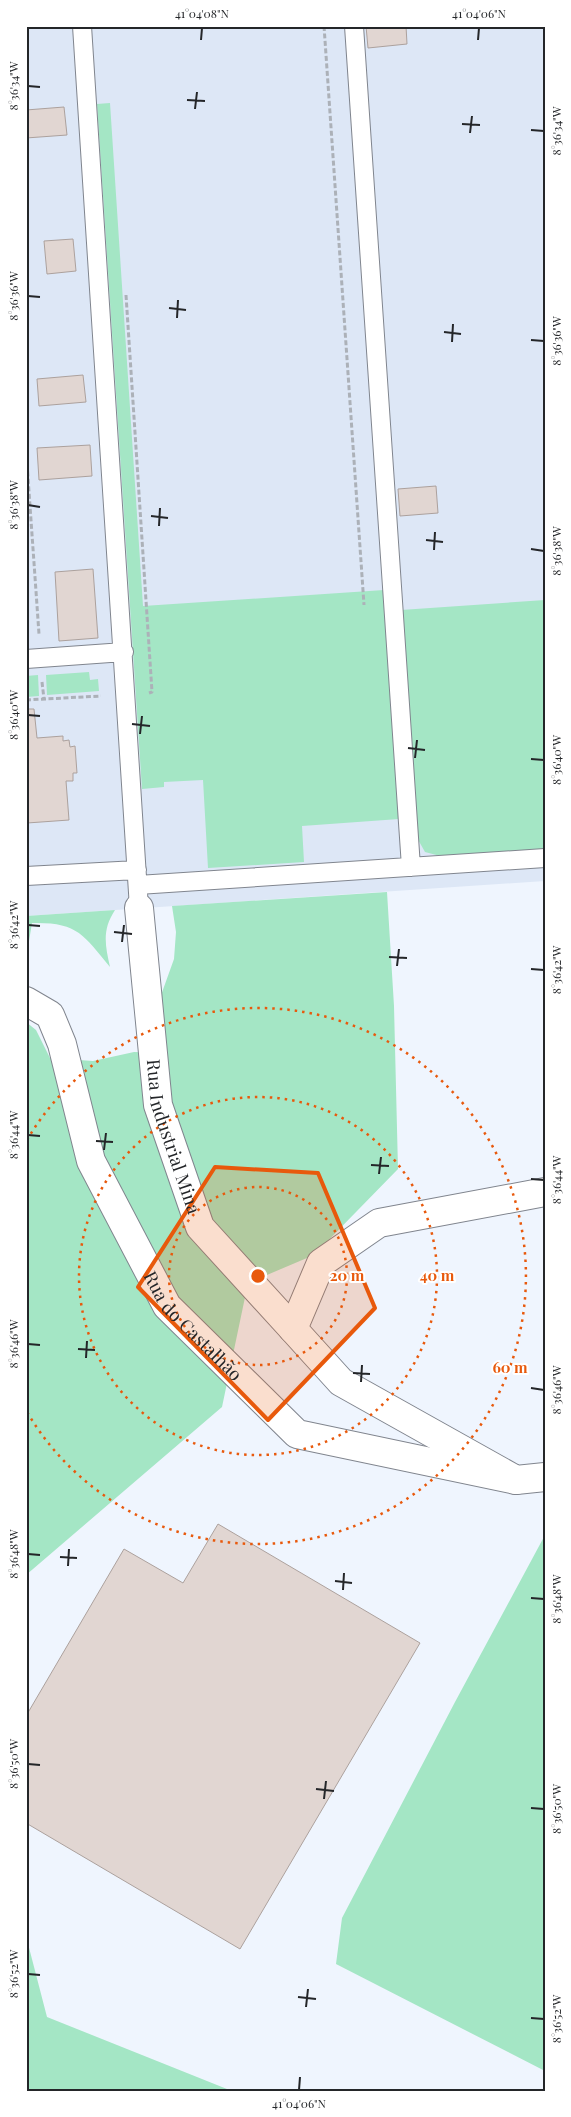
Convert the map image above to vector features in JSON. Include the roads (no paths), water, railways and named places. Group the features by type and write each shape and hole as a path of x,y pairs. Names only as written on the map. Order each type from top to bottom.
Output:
{"street":[{"name":"Rua Industrial Mina","path":"138,888 158,1105 200,1227 340,1382 516,1480"},
{"name":"Rua do Castalhão","path":"26,1001 50,1015 62,1044 91,1161 167,1306 297,1434 516,1480 545,1477"},
{"path":"293,1329 321,1262 379,1224 545,1192"}],"lane":[{"path":"82,26 138,888"},
{"path":"354,26 410,867"},
{"path":"34,658 124,652"},
{"path":"26,876 138,888 545,858"}]}
